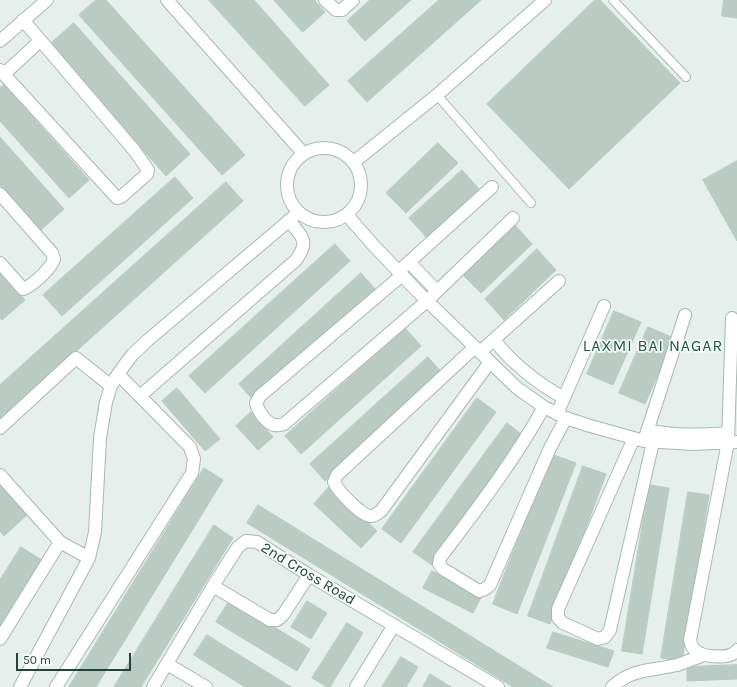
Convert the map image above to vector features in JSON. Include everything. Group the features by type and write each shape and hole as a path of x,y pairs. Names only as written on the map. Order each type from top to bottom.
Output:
{"street":[{"path":"0,41 47,0"},
{"path":"167,0 303,153"},
{"path":"325,0 336,10 342,10 353,0"},
{"path":"354,162 437,95 545,0"},
{"path":"23,20 147,167 148,170 146,174 119,198 115,196 2,72 40,41"},
{"path":"140,396 296,260 304,246 304,240 294,216 287,188 288,173 296,158 317,147 339,150 354,162 360,174 362,191 357,204 348,215 336,221 322,223 294,216"},
{"path":"492,187 409,262 400,274 260,396 256,403 258,409 270,423 276,426 284,424 427,301 513,218"},
{"path":"0,194 52,253 54,259 53,263 42,275 28,287 22,289 0,263"},
{"path":"348,215 400,274 427,301 517,388 544,407 561,416 601,430 645,438 693,444 731,439"},
{"path":"20,687 89,558 94,532 100,438 106,402 111,386 132,355 148,340 294,216"},
{"path":"409,262 437,291"},
{"path":"490,362 381,511 373,516 364,515 337,488 334,482 337,475 478,350 494,340 559,281"},
{"path":"544,407 527,438 502,475 440,558 439,564 443,569 479,591 490,585 550,448 561,416 564,398 604,306"},
{"path":"645,438 558,609 558,618 563,624 598,639 605,637 610,630 645,438 685,315"},
{"path":"704,655 691,646 690,640 731,439 732,318"},
{"path":"494,340 515,363 533,378 564,398"},
{"path":"0,428 76,358 111,386"},
{"path":"56,687 192,473 194,459 190,447 118,374"},
{"path":"0,475 60,542 89,558"},
{"name":"2nd Cross Road","path":"153,687 238,547 246,541 257,542 309,575 498,687"},
{"path":"0,639 60,542"},
{"path":"214,586 270,620 277,620 309,575"},
{"path":"356,687 394,625"},
{"path":"612,687 621,679 643,670 676,665 704,655 728,656 735,653 737,650"},
{"path":"167,664 206,687"}],"lane":[{"path":"613,0 686,77"},
{"path":"437,95 531,203"}],"building":[{"path":"96,0 106,0 245,155 222,175 79,15"},
{"path":"209,0 254,0 329,85 305,106"},
{"path":"274,0 314,0 325,12 303,32"},
{"path":"370,0 411,0 365,41 347,21"},
{"path":"439,0 481,0 367,102 348,81"},
{"path":"595,0 600,0 680,83 569,189 487,104"},
{"path":"724,0 737,0 737,18 722,16"},
{"path":"74,23 190,154 166,176 49,45"},
{"path":"4,85 89,180 69,198 0,121 0,88"},
{"path":"0,137 64,209 41,230 0,185"},
{"path":"438,143 458,163 406,213 386,193"},
{"path":"737,161 737,241 703,180"},
{"path":"462,170 481,191 428,239 409,218"},
{"path":"175,177 193,198 62,316 43,295"},
{"path":"226,182 243,201 0,420 0,385"},
{"path":"513,223 532,244 481,293 461,273"},
{"path":"335,244 350,261 205,393 189,376"},
{"path":"537,249 556,270 504,320 485,299"},
{"path":"0,272 25,300 2,320 0,318"},
{"path":"361,273 375,289 253,400 239,384"},
{"path":"614,311 641,322 613,385 587,374"},
{"path":"648,327 674,338 645,404 619,393"},
{"path":"405,328 421,346 301,454 285,436"},
{"path":"428,357 443,374 325,481 310,464"},
{"path":"177,388 220,439 205,451 162,401"},
{"path":"477,398 496,412 401,543 382,529"},
{"path":"251,412 273,437 258,450 236,426"},
{"path":"507,423 525,437 432,565 413,552"},
{"path":"551,454 576,463 517,614 493,604"},
{"path":"583,466 606,474 550,624 528,616"},
{"path":"204,468 223,480 96,687 69,687"},
{"path":"0,484 27,515 4,536 0,531"},
{"path":"649,485 669,488 642,654 622,651"},
{"path":"330,486 377,531 361,548 314,504"},
{"path":"688,492 709,495 682,661 661,658"},
{"path":"258,505 553,687 513,687 247,523"},
{"path":"214,525 233,538 141,687 114,687"},
{"path":"21,547 45,562 0,633 0,580"},
{"path":"432,571 482,596 473,613 423,588"},
{"path":"230,600 310,649 297,671 216,622"},
{"path":"307,601 327,613 311,639 291,627"},
{"path":"347,623 363,633 330,687 327,687 312,678"},
{"path":"553,632 614,651 608,667 547,648"},
{"path":"207,635 291,687 245,687 194,655"},
{"path":"401,657 418,667 406,687 382,687"},
{"path":"737,665 737,679 687,681 687,667"},
{"path":"430,674 451,687 423,687"}],"district":[{"name":"LAXMI BAI NAGAR","path":"653,346"}]}
